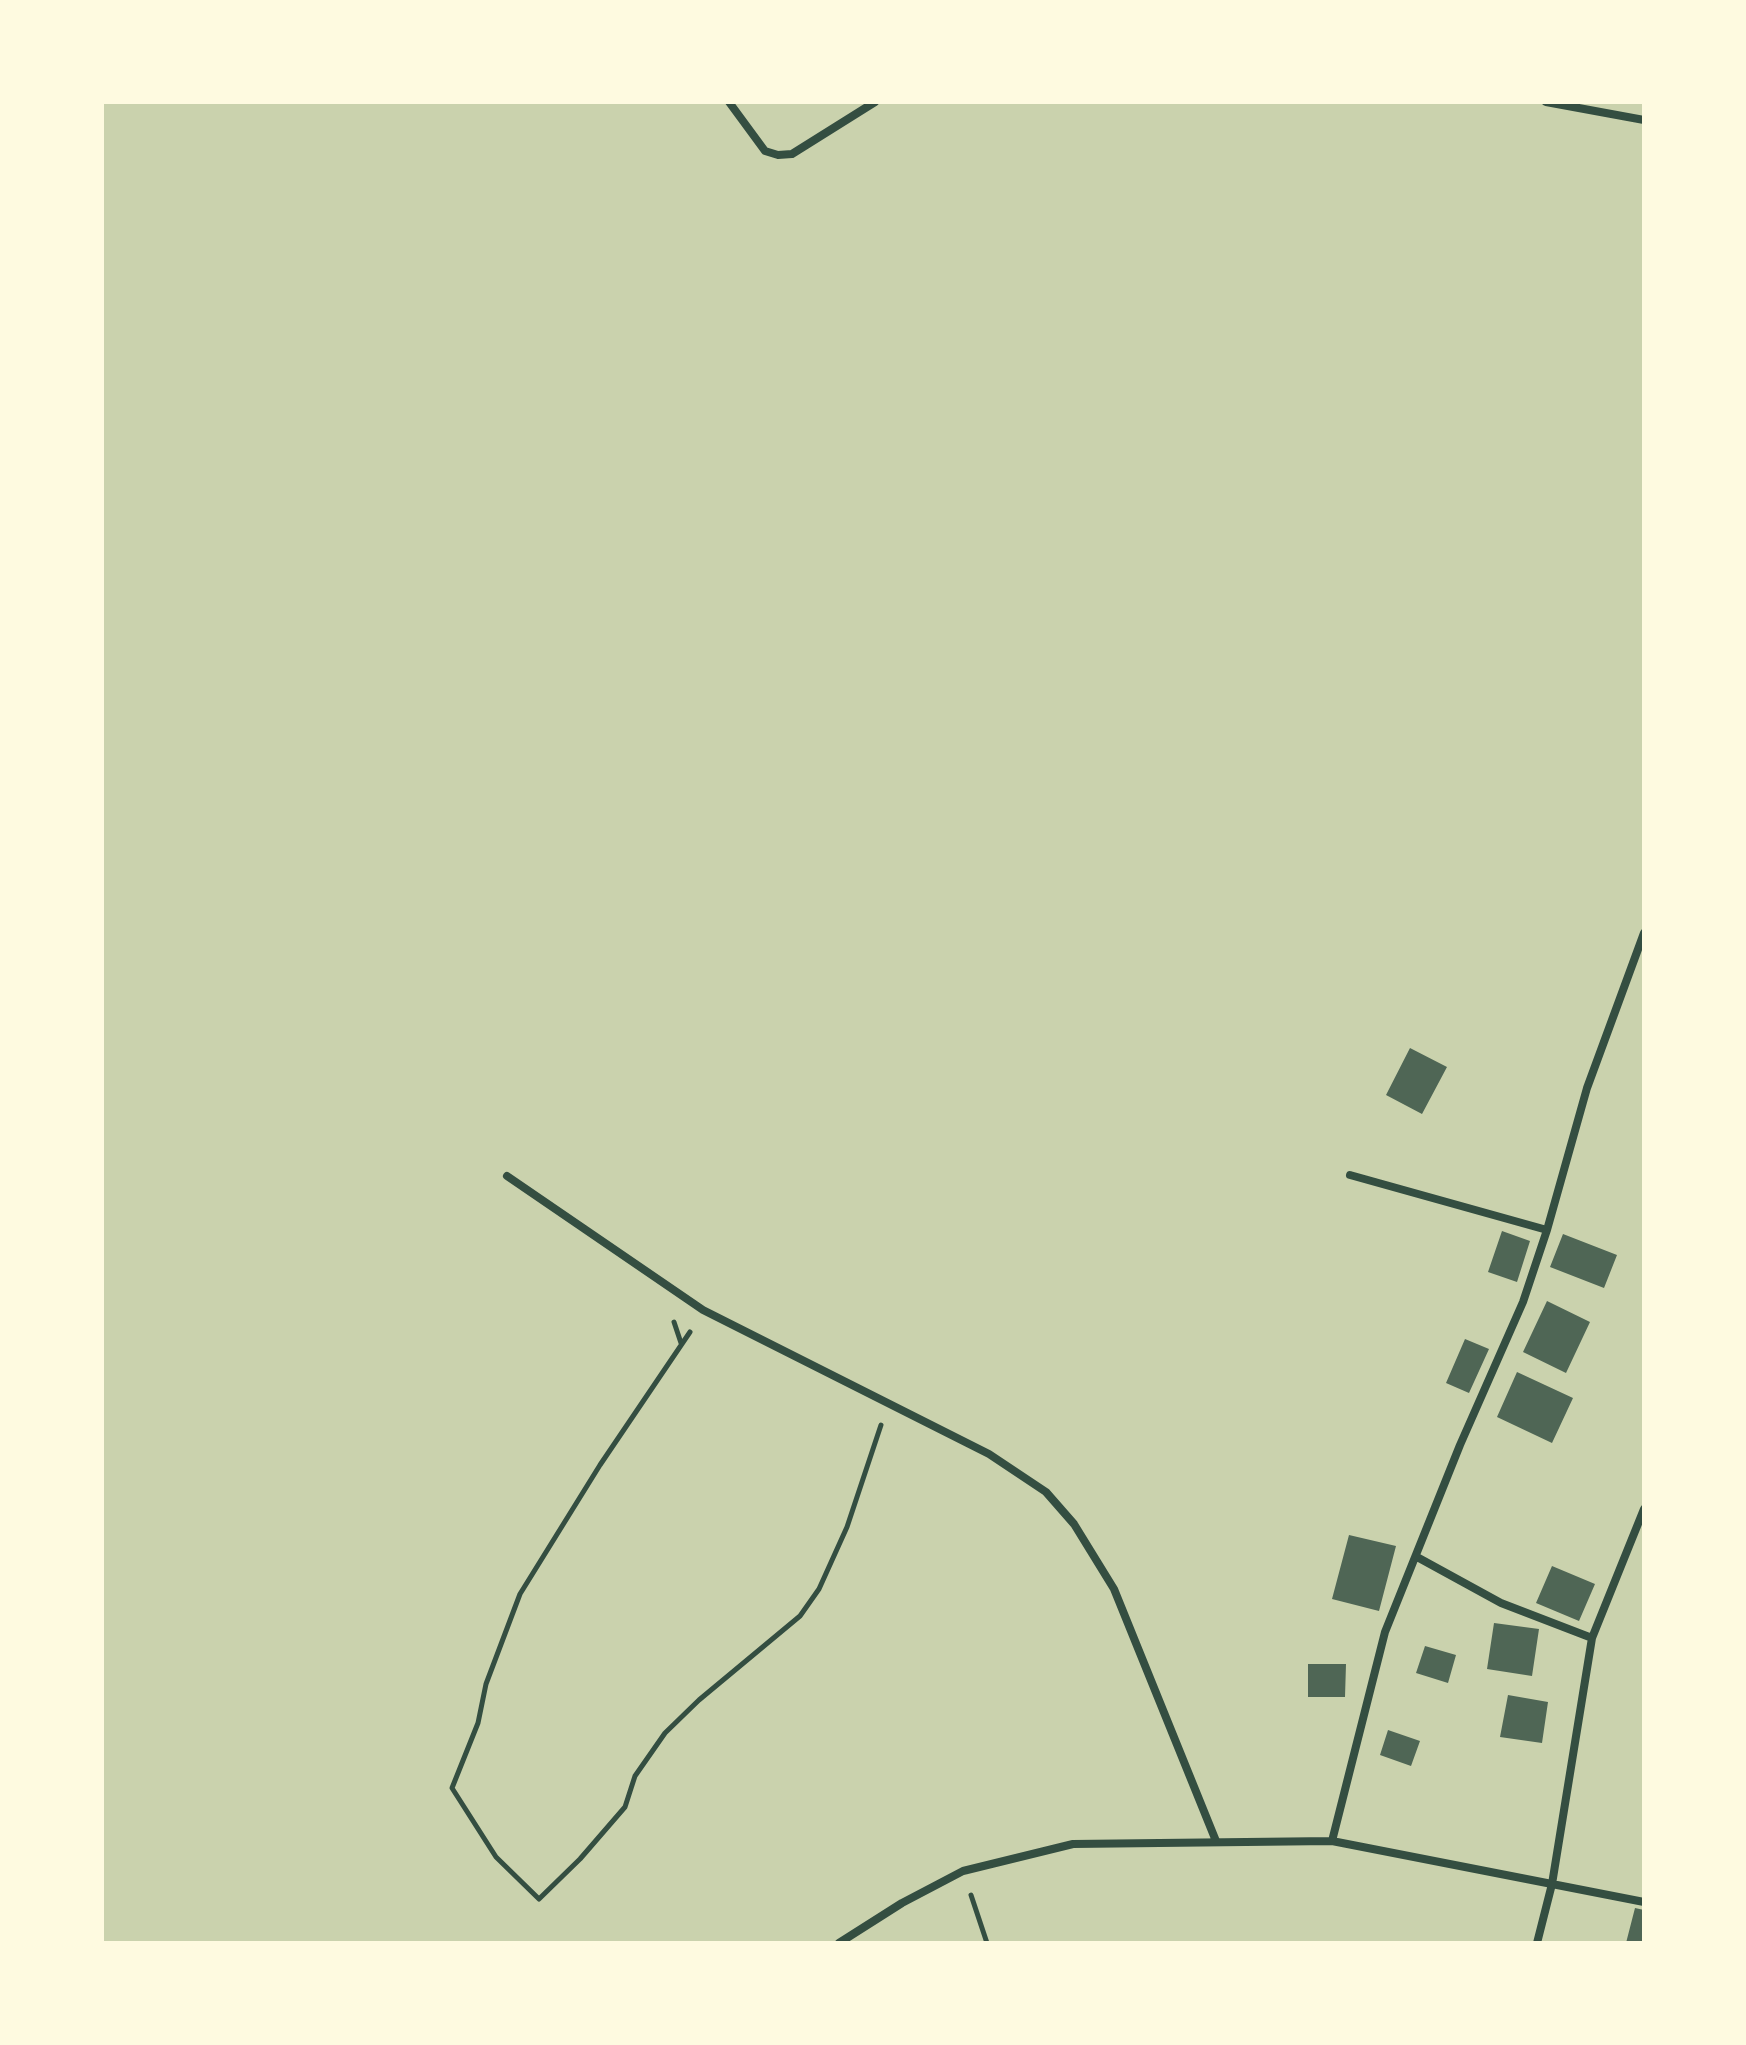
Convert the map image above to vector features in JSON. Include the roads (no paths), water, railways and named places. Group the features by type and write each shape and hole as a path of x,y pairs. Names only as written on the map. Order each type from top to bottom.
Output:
{"street":[{"path":"729,102 765,151 778,155 792,154 875,102"},
{"path":"1546,102 1644,120"},
{"path":"1332,1841 1385,1632 1460,1445 1523,1302 1587,1088 1644,933"},
{"path":"1350,1175 1547,1230"},
{"path":"507,1176 703,1310 889,1402 1001,1462 1046,1492 1074,1524 1114,1589 1216,1841"},
{"path":"1537,1943 1552,1884 1592,1638 1644,1509"},
{"path":"1417,1557 1501,1603 1592,1638"},
{"path":"839,1943 902,1903 963,1871 1073,1844 1332,1841 1644,1902"}]}
